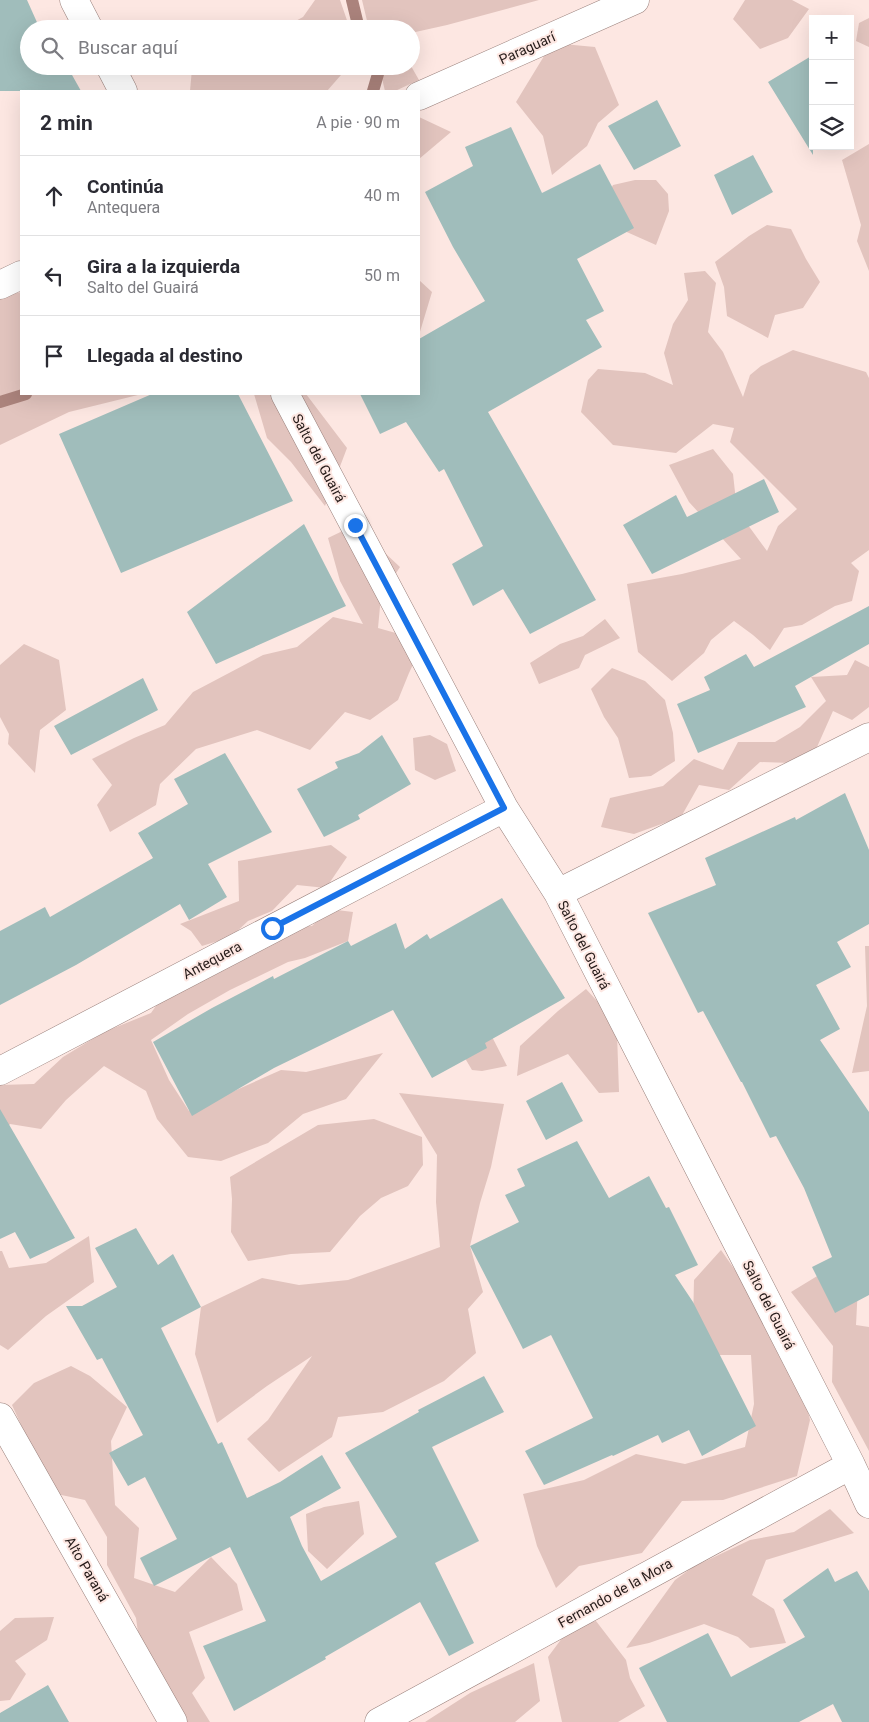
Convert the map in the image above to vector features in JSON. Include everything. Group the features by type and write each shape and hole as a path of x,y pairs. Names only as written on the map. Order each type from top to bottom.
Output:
{"street":[{"path":"74,0 84,20"},
{"name":"Paraguarí","path":"420,96 635,0"},
{"path":"115,75 122,90"},
{"path":"0,285 20,275"},
{"name":"Salto del Guairá","path":"286,395 504,808 558,893 851,1465 869,1504"},
{"path":"558,893 869,738"},
{"name":"Antequera","path":"0,1070 504,808"},
{"name":"Alto Paraná","path":"0,1417 173,1722"},
{"name":"Fernando de la Mora","path":"379,1722 851,1465"}],"shaded area":[{"path":"315,0 340,0 347,20 298,20 303,17"},
{"path":"362,0 539,0 420,31 420,20 367,20"},
{"path":"745,0 792,0 809,9 788,38 760,49 733,19"},
{"path":"869,18 869,47 856,41 859,23"},
{"path":"552,43 595,47 619,105 598,123 587,146 552,175 543,136 516,102"},
{"path":"191,75 341,75 328,90 190,90"},
{"path":"381,75 416,75 419,80 397,90 385,90"},
{"path":"420,117 451,132 420,158"},
{"path":"869,144 869,271 857,241 861,225 842,160"},
{"path":"635,180 656,180 668,194 669,211 656,245 620,229 607,196 613,185"},
{"path":"767,225 791,229 820,282 803,308 775,315 768,338 727,316 724,287 715,262"},
{"path":"705,271 716,283 708,332 723,352 743,397 750,375 761,366 793,350 866,372 869,378 869,550 851,563 859,571 852,601 835,606 802,625 784,628 770,650 734,621 711,640 704,653 672,681 638,652 627,584 682,574 741,559 689,502 669,465 713,449 733,474 737,510 767,551 778,526 797,509 730,442 734,428 713,424 676,453 613,445 581,412 588,380 598,369 645,373 673,385 664,353 673,324 688,300 684,273"},
{"path":"420,281 432,292 420,332"},
{"path":"20,292 20,395 138,395 69,412 0,445 0,297"},
{"path":"254,395 307,395 347,448 325,506 291,462 267,438"},
{"path":"355,525 400,567 381,596 378,628 424,641 398,700 370,720 345,712 310,750 257,730 196,749 160,784 156,805 110,832 97,805 112,785 92,759 165,725 193,692 263,655 297,647 333,617 363,624 340,581 328,538"},
{"path":"605,619 620,638 585,655 579,668 539,684 530,663 560,644 583,636"},
{"path":"24,644 59,660 66,710 40,730 35,773 8,744 9,734 0,717 0,665"},
{"path":"855,660 869,667 869,707 852,720 833,711 817,747 791,763 760,762 729,790 699,785 681,817 634,834 601,827 610,798 663,786 694,759 723,770 738,742 775,742 800,727 826,701 811,677 847,675"},
{"path":"612,668 645,681 665,700 673,733 675,761 651,776 629,778 618,738 604,717 591,689"},
{"path":"430,735 447,744 456,771 435,780 415,770 413,738"},
{"path":"331,845 347,857 326,888 297,885 272,911 248,921 231,937 202,946 191,931 180,924 239,901 238,861"},
{"path":"329,909 353,912 348,941 305,958 288,962 230,990 188,1014 151,1040 169,1080 189,1111 281,1070 306,1072 383,1053 346,1099 303,1114 268,1143 221,1161 188,1157 157,1119 146,1091 104,1066 66,1100 41,1129 10,1124 0,1138 0,1085 34,1084 63,1057 104,1032 151,1013 167,990 273,928 312,926"},
{"path":"865,946 869,946 869,1071 852,1073 867,1006"},
{"path":"586,989 610,1015 617,1033 619,1092 599,1093 568,1054 517,1076 520,1046 558,1011"},
{"path":"487,1027 507,1066 482,1071 472,1070 450,1033"},
{"path":"399,1093 504,1104 491,1167 470,1246 483,1292 468,1309 476,1353 444,1381 383,1412 338,1417 332,1437 279,1472 247,1439 268,1420 312,1356 217,1423 195,1354 201,1307 262,1278 299,1285 348,1280 440,1247 436,1202 437,1155"},
{"path":"374,1119 422,1137 423,1165 408,1186 381,1198 360,1216 330,1252 291,1254 248,1261 231,1232 232,1199 230,1177 318,1125"},
{"path":"89,1236 94,1282 46,1316 8,1350 0,1345 0,1251 2,1251 9,1268 46,1263"},
{"path":"721,1250 795,1356 810,1420 797,1476 723,1500 682,1501 642,1553 579,1566 556,1588 537,1546 523,1494 584,1480 636,1454 685,1464 745,1447 754,1404 751,1355 670,1355 693,1325 694,1280"},
{"path":"832,1267 858,1286 856,1325 869,1327 869,1451 832,1382 833,1346 791,1292"},
{"path":"71,1366 90,1376 127,1407 111,1441 115,1505 139,1528 134,1578 175,1592 211,1557 237,1584 243,1610 189,1632 205,1678 192,1693 210,1722 186,1722 143,1669 136,1618 107,1565 107,1537 85,1500 52,1493 12,1405 34,1383"},
{"path":"359,1501 364,1534 327,1569 308,1551 306,1514 324,1507"},
{"path":"830,1509 854,1533 766,1560 752,1595 774,1609 786,1643 750,1648 738,1637 704,1624 649,1643 626,1648 675,1580 693,1567 750,1540 794,1532"},
{"path":"54,1617 47,1640 15,1661 26,1674 10,1700 0,1701 0,1631 15,1618"},
{"path":"596,1621 626,1660 630,1678 645,1706 618,1722 562,1722 548,1657 571,1626"},
{"path":"534,1663 540,1701 515,1722 425,1722 470,1693"}],"building":[{"path":"0,0 27,0 36,20 20,20 20,75 72,75 80,90 0,91"},
{"path":"809,57 809,149 768,82"},
{"path":"657,100 681,146 634,170 608,126"},
{"path":"511,127 542,193 600,164 634,228 577,259 604,311 586,320 602,347 488,412 596,600 530,634 503,589 473,606 452,564 483,546 444,469 439,472 406,422 380,434 360,395 420,395 420,338 485,301 453,247 425,192 473,166 465,147"},
{"path":"753,155 773,192 732,215 714,175"},
{"path":"150,395 239,395 293,501 121,573 59,434"},
{"path":"764,479 779,512 652,574 623,525 676,495 687,517"},
{"path":"304,524 346,606 216,664 187,612"},
{"path":"869,606 869,644 795,686 806,707 698,753 677,704 710,690 704,677 746,654 754,667"},
{"path":"143,678 158,710 71,755 54,726"},
{"path":"382,735 411,784 358,815 360,819 324,837 297,789 338,768 335,762 359,753"},
{"path":"225,753 272,832 208,864 227,897 189,920 180,904 76,965 0,1005 0,931 45,907 50,917 153,858 138,833 188,804 174,779"},
{"path":"845,793 869,850 869,924 837,942 851,967 816,985 840,1029 820,1040 869,1112 869,1295 835,1313 812,1267 832,1257 804,1188 776,1136 770,1138 703,1011 698,1013 648,913 716,885 705,858 795,817 796,820"},
{"path":"502,898 565,998 485,1043 487,1048 432,1078 393,1010 274,1068 192,1116 153,1042 273,976 274,979 348,941 351,946 396,923 405,949 427,934 430,939"},
{"path":"562,1082 583,1121 546,1140 526,1101"},
{"path":"0,1109 75,1238 30,1259 15,1232 0,1239"},
{"path":"577,1141 609,1198 649,1176 666,1208 669,1207 698,1265 675,1275 693,1302 756,1426 702,1456 689,1430 662,1443 658,1435 544,1485 525,1451 593,1418 551,1335 523,1349 470,1246 519,1222 505,1195 525,1186 517,1169"},
{"path":"136,1228 158,1265 173,1254 201,1307 161,1328 218,1444 222,1442 247,1498 280,1482 322,1455 341,1488 290,1517 302,1546 321,1581 397,1537 345,1453 419,1412 418,1410 484,1376 504,1412 432,1447 479,1541 435,1563 474,1643 449,1656 420,1602 325,1657 326,1659 234,1711 203,1646 266,1621 230,1547 154,1586 140,1558 177,1539 145,1477 128,1486 109,1453 143,1435 102,1358 97,1360 66,1306 82,1306 117,1287 95,1248"},
{"path":"828,1568 835,1582 857,1571 869,1591 869,1722 842,1722 833,1704 799,1722 667,1722 639,1668 708,1633 731,1677 805,1637 783,1600"},
{"path":"48,1685 69,1722 0,1722 0,1713"}],"waterway":[{"path":"352,0 357,20"},
{"path":"373,90 378,75"},
{"path":"0,402 23,395"}],"route":[{"path":"272,928 504,808 355,525"}]}
